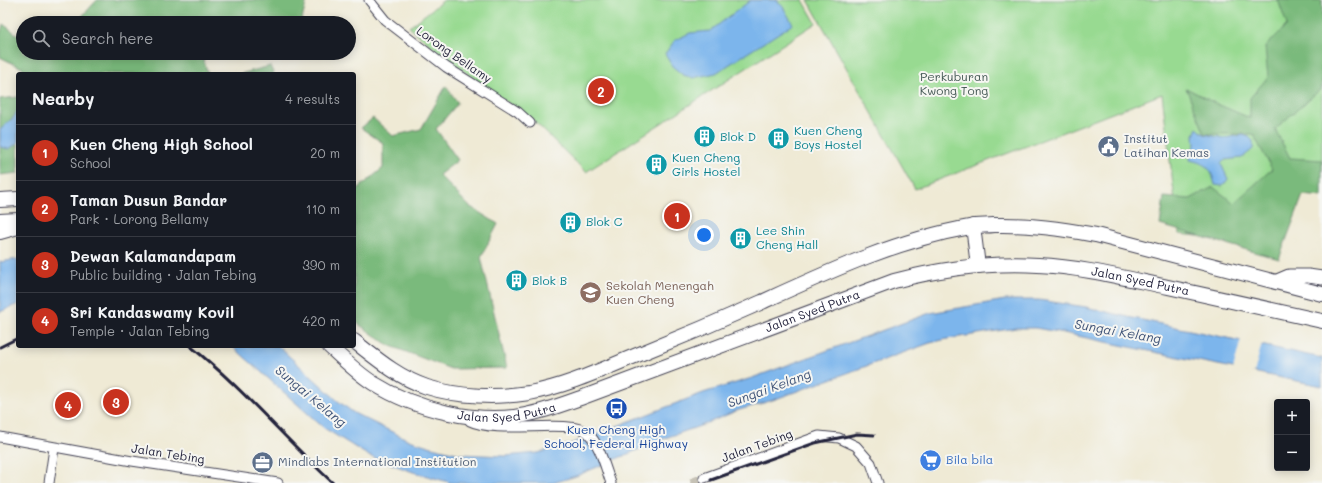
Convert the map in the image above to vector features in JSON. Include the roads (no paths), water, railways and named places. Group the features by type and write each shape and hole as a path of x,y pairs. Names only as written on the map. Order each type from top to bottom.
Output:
{"main road":[{"path":"0,200 16,199"},
{"path":"0,221 16,220"},
{"path":"973,226 978,266"},
{"name":"Jalan Syed Putra","path":"356,343 391,370 428,388 481,396 500,396 530,392 574,380 600,370 719,321 840,267 899,245 973,226 1034,226 1059,228 1096,235 1322,294"},
{"path":"0,232 16,228"},
{"name":"Jalan Syed Putra","path":"331,348 360,374 392,394 411,402 458,415 511,417 539,412 586,396 871,288 918,275 978,266 1037,265 1078,269 1322,321"},
{"path":"1275,282 1289,276 1322,278"}],"street":[{"name":"Lorong Bellamy","path":"369,0 385,20 446,67 518,112 530,122"},
{"path":"458,415 475,423 492,427 565,426 586,431 593,438 611,483"},
{"name":"Jalan Tebing","path":"704,478 819,436 839,438 856,446 870,463 878,483"},
{"name":"Jalan Tebing","path":"0,437 54,448 278,483"},
{"path":"49,483 54,448"}],"water":[{"path":"751,0 777,0 793,24 716,73 693,78 683,75 672,66 665,54 675,40 690,33 710,31"},
{"path":"16,113 16,144 9,149 0,147 0,130 14,117"},
{"path":"1197,128 1204,134 1224,138 1243,135 1249,137 1253,141 1253,149 1242,158 1224,160 1221,164 1228,179 1223,186 1215,185 1212,174 1204,165 1190,160 1191,152 1195,145 1194,135"},
{"path":"16,259 16,305 0,312 0,262"},
{"name":"Sungai Kelang","path":"1005,300 1039,300 1086,307 1322,358 1322,386 1059,332 1035,328 1016,328 930,343 770,401 736,411 703,425 668,437 576,476 553,483 452,483 413,472 369,456 324,428 234,348 280,348 338,401 354,413 409,440 460,454 505,456 538,453 570,444 703,393 752,378 930,313"}],"tunnel":[{"path":"691,483 704,478"}],"railway":[{"path":"0,347 16,339"},
{"path":"192,348 227,378 333,483"},
{"path":"711,480 815,443 857,434 874,435"}],"place":[{"name":"Taman Dusun Bandar","path":"601,91"},
{"name":"Blok D","path":"705,137"},
{"name":"Kuen Cheng Boys Hostel","path":"779,138"},
{"name":"Institut Latihan Kemas","path":"1109,146"},
{"name":"Kuen Cheng Girls Hostel","path":"657,165"},
{"name":"Kuen Cheng High School","path":"677,216"},
{"name":"Blok C","path":"571,222"},
{"name":"Lee Shin Cheng Hall","path":"741,238"},
{"name":"Blok B","path":"517,281"},
{"name":"Sekolah Menengah Kuen Cheng","path":"590,293"},
{"name":"Dewan Kalamandapam","path":"116,402"},
{"name":"Sri Kandaswamy Kovil","path":"68,405"},
{"name":"Kuen Cheng High School, Federal Highway","path":"616,409"},
{"name":"Bila bila","path":"931,460"},
{"name":"Mindlabs International Institution","path":"262,462"}],"park label":[{"name":"Perkuburan Kwong Tong","path":"954,84"}]}
